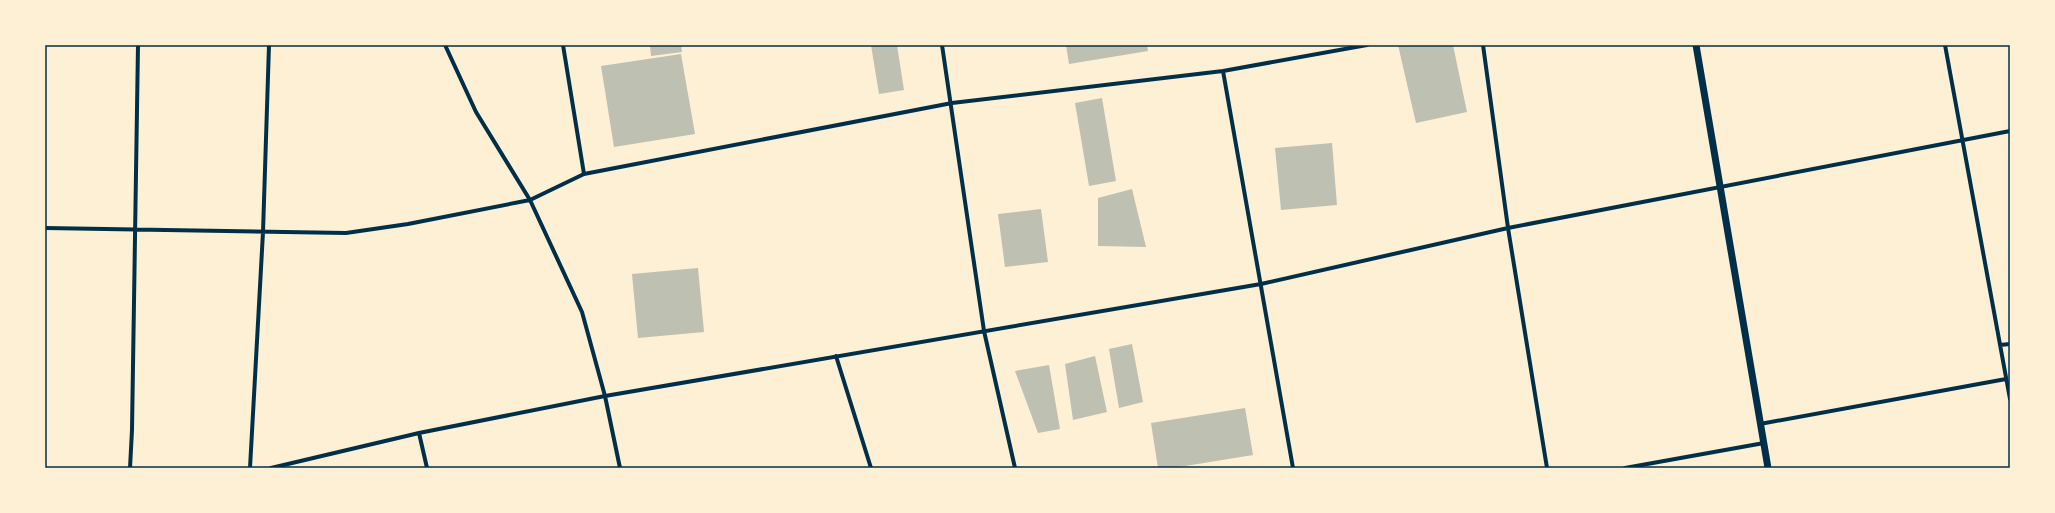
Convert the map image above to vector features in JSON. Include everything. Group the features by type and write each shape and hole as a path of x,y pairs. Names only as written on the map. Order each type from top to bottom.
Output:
{"street":[{"path":"130,468 138,45"},
{"path":"250,468 263,232 269,45"},
{"path":"445,45 476,112 530,200 582,312 605,396 620,468"},
{"path":"563,45 584,174"},
{"path":"942,45 952,103 984,331 1015,468"},
{"path":"45,228 346,233 408,224 530,200 584,174 952,103 1223,70 1367,45"},
{"path":"1484,45 1508,228 1547,468"},
{"path":"1696,45 1722,187 1768,468"},
{"path":"1945,45 1964,140 2010,399"},
{"path":"1223,70 1294,468"},
{"path":"271,468 420,433 605,396 1261,284 1508,228 2010,131"},
{"path":"2000,345 2010,344"},
{"path":"836,356 871,468"},
{"path":"1760,424 2006,379"},
{"path":"420,433 427,468"},
{"path":"1625,468 1764,443"}],"building":[{"path":"650,45 681,45 682,52 651,56"},
{"path":"871,45 897,45 904,90 879,94"},
{"path":"1066,45 1147,45 1148,51 1069,64"},
{"path":"1398,45 1453,45 1467,112 1416,123"},
{"path":"681,54 695,134 614,147 601,66"},
{"path":"1102,98 1116,181 1089,186 1075,103"},
{"path":"1332,143 1337,205 1281,210 1275,148"},
{"path":"1132,189 1146,247 1098,246 1098,198"},
{"path":"1041,209 1048,262 1005,267 998,214"},
{"path":"698,268 704,332 638,338 632,274"},
{"path":"1132,344 1143,402 1119,408 1109,349"},
{"path":"1095,356 1107,412 1073,420 1065,364"},
{"path":"1049,365 1060,429 1038,433 1015,371"},
{"path":"1245,408 1253,455 1173,468 1158,468 1151,423"}]}
